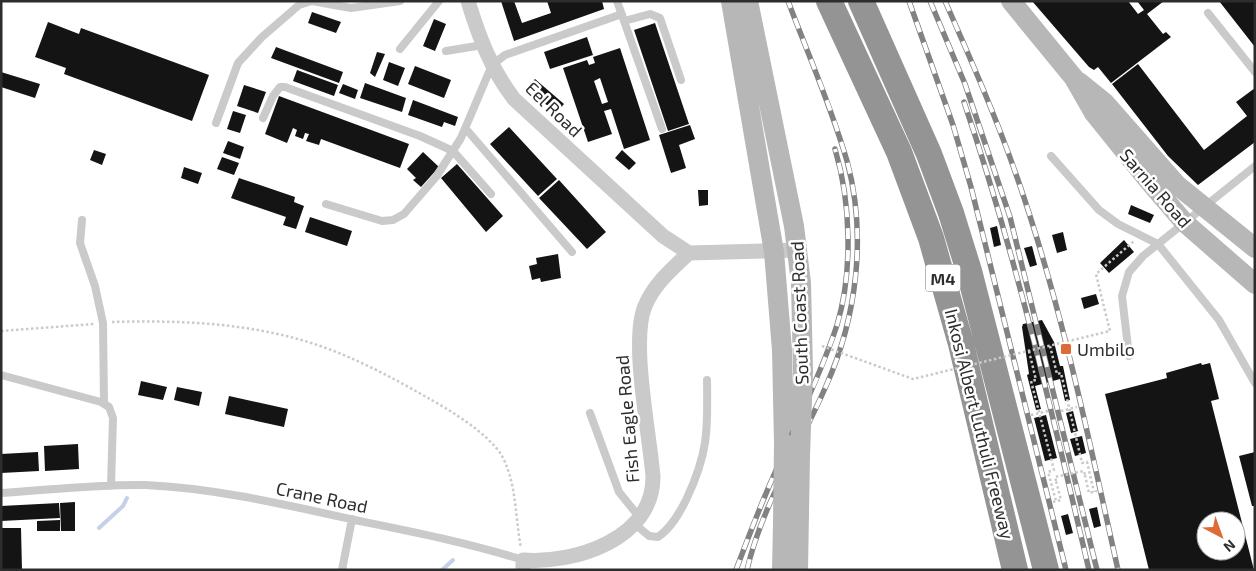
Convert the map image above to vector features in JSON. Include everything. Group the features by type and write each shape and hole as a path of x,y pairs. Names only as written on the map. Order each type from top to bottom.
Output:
{"highway":[{"name":"Inkosi Albert Luthuli Freeway","path":"830,1 899,152 932,238 961,344 1016,570"},
{"name":"Inkosi Albert Luthuli Freeway","path":"861,1 930,154 970,271 1046,570"}],"street":[{"name":"Eel Road","path":"468,1 482,45 498,77 514,98 647,222 689,254"},
{"name":"South Coast Road","path":"731,1 774,252 782,350 784,443 782,570"},
{"name":"South Coast Road","path":"748,1 788,187 802,299 803,371 798,570"},
{"name":"Sarnia Road","path":"1011,1 1074,78 1094,113 1184,222 1255,284"},
{"name":"Sarnia Road","path":"1074,78 1105,103 1177,185 1255,248"},
{"path":"689,254 797,250"},
{"name":"Fish Eagle Road","path":"638,521 651,495 653,477 641,369 640,325 644,307 656,287 689,254"},
{"path":"523,565 581,554 625,533 638,521"}],"lane":[{"path":"216,123 238,63 252,46 294,9 307,2 351,8 400,1"},
{"path":"400,49 439,1"},
{"path":"617,1 662,129"},
{"path":"1208,13 1255,72"},
{"path":"326,204 382,221 396,218 409,209 436,177 466,129 492,65 506,55 623,18 650,14 660,18 681,80"},
{"path":"446,51 482,45"},
{"path":"263,118 275,92 283,87 420,136 453,151 491,194"},
{"path":"466,129 572,252"},
{"path":"1051,156 1099,210 1118,224 1158,244 1219,320 1255,383"},
{"path":"1129,356 1123,314 1124,282 1132,268 1202,207 1255,166"},
{"path":"82,220 80,243 95,286 103,323 104,403"},
{"path":"1,375 104,403 111,409 111,486"},
{"path":"590,413 619,492 649,536 658,537 680,512 703,460 708,426 707,380"},
{"name":"Crane Road","path":"1,493 144,485 201,490 280,503 454,540 523,565"},
{"path":"342,570 352,519"}],"path":[{"path":"822,346 913,379 1110,331 1096,274 1141,236"},
{"path":"1,331 103,323 198,322 256,330 324,347 351,358 426,397 467,424 501,454 512,486 523,565"},
{"path":"1029,351 1036,380 1032,381 1054,470 1048,472 1054,502 1061,500 1055,478 1084,471 1089,493 1096,491 1087,462 1082,462 1061,373 1057,374 1050,346"},
{"path":"1061,411 1077,407"},
{"path":"1031,415 1039,411 1048,411"}],"building":[{"path":"501,1 514,1 522,23 551,13 547,1 602,1 604,9 514,41"},
{"path":"1032,1 1128,1 1138,14 1144,10 1137,1 1164,1 1147,14 1163,34 1166,32 1171,37 1111,83 1098,67 1094,70 1089,67"},
{"path":"1219,1 1255,1 1255,47"},
{"path":"312,12 341,22 336,33 308,23"},
{"path":"434,19 446,24 435,51 423,46"},
{"path":"48,22 79,34 81,28 209,75 192,121 64,74 66,68 35,57"},
{"path":"655,23 689,124 668,131 634,30"},
{"path":"587,37 593,55 550,69 544,52"},
{"path":"276,47 343,72 339,83 271,58"},
{"path":"620,48 650,140 624,149 611,109 604,111 612,134 588,142 563,68 587,60 589,65 595,63 593,57","holes":["600,78 608,102 602,104 594,81"]},
{"path":"377,52 385,54 375,77 370,73"},
{"path":"389,62 405,68 398,86 383,80"},
{"path":"1138,64 1204,150 1247,116 1236,102 1255,88 1255,142 1198,185 1168,156 1112,84"},
{"path":"415,66 451,80 444,98 408,84"},
{"path":"297,70 338,85 334,96 293,81"},
{"path":"1,72 40,84 35,98 1,87"},
{"path":"535,79 564,104 556,113 527,88"},
{"path":"365,83 406,98 402,112 360,98"},
{"path":"343,84 358,90 355,99 339,93"},
{"path":"244,85 266,92 258,113 237,106"},
{"path":"279,96 409,144 400,168 321,139 319,145 306,141 309,134 305,133 303,139 295,136 297,130 293,128 287,143 265,134"},
{"path":"413,100 458,117 455,126 444,122 442,127 408,115"},
{"path":"233,111 246,115 240,133 227,129"},
{"path":"690,125 695,139 679,145 686,168 671,173 659,135"},
{"path":"509,127 557,179 538,196 490,144"},
{"path":"228,141 244,147 240,159 223,153"},
{"path":"94,150 106,154 102,165 90,160"},
{"path":"622,150 636,163 629,170 615,158"},
{"path":"423,152 439,167 421,187 413,180 416,178 407,169"},
{"path":"222,157 239,163 234,175 217,169"},
{"path":"457,164 503,216 486,232 441,178"},
{"path":"184,167 202,173 198,184 181,178"},
{"path":"239,178 295,197 294,202 304,206 296,229 283,225 286,217 231,198"},
{"path":"559,180 606,232 587,249 539,198"},
{"path":"698,190 708,190 708,205 699,206"},
{"path":"1131,205 1154,215 1150,223 1128,214"},
{"path":"310,217 352,231 347,246 305,232"},
{"path":"997,226 1001,245 994,247 990,228"},
{"path":"1063,232 1067,250 1057,253 1052,235"},
{"path":"1124,240 1134,252 1109,273 1100,263"},
{"path":"1032,246 1037,265 1030,267 1024,248"},
{"path":"558,254 561,278 541,282 540,278 532,280 529,266 537,264 536,258"},
{"path":"1096,294 1099,304 1084,309 1081,298"},
{"path":"1042,320 1054,342 1060,366 1063,366 1070,400 1065,401 1060,379 1035,386 1041,409 1036,410 1027,375 1029,374 1022,327 1023,324"},
{"path":"1201,363 1202,365 1210,363 1219,399 1211,401 1239,511 1196,511 1196,561 1246,561 1246,539 1254,570 1149,570 1105,394 1167,378 1166,373"},
{"path":"141,381 167,387 163,400 138,395"},
{"path":"177,387 202,392 199,406 174,400"},
{"path":"229,396 288,409 284,427 225,414"},
{"path":"1073,411 1078,431 1071,433 1066,413"},
{"path":"1046,415 1057,458 1045,461 1034,418"},
{"path":"1082,436 1086,453 1075,456 1070,439"},
{"path":"78,444 79,469 45,471 44,446"},
{"path":"38,452 39,471 1,473 1,454"},
{"path":"1255,452 1255,506 1252,506 1239,456"},
{"path":"75,502 75,531 61,531 60,503"},
{"path":"59,503 60,518 1,521 1,506"},
{"path":"1097,507 1101,526 1094,528 1089,509"},
{"path":"1068,514 1073,533 1066,535 1061,516"},
{"path":"60,520 60,531 37,531 37,521"},
{"path":"1,528 21,528 22,570 1,570"}],"waterway":[{"path":"99,528 123,506 127,498"},
{"path":"442,570 453,560"}],"railway":[{"path":"747,570 762,522 837,360 852,304 856,275 857,218 847,161 827,100 788,1"},
{"path":"909,1 953,125 971,187 1066,570"},
{"path":"930,1 965,84 1010,217 1097,570"},
{"path":"945,1 1001,135 1034,228 1074,374 1118,570"},
{"path":"964,102 1017,276 1089,570"},
{"path":"736,570 764,498 823,363 837,325 842,304 848,260 847,214 835,149"}],"place":[{"name":"Umbilo","path":"1066,349"}]}
